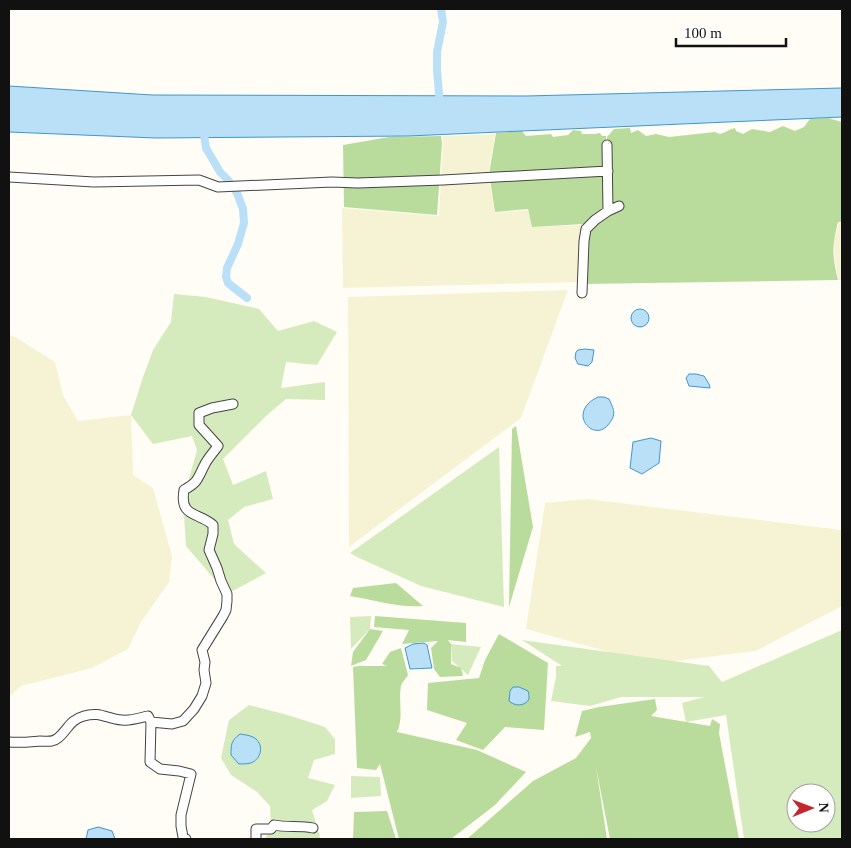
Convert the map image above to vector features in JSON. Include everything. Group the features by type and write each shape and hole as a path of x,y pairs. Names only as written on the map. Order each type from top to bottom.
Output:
{"street":[{"path":"607,145 608,210"},
{"path":"9,177 94,182 199,180 218,187 443,180 608,171"},
{"path":"582,293 586,229 608,210 619,206"},
{"path":"152,722 172,724 183,722 194,710 202,696 206,683 205,662 202,650 226,610 227,594 208,550 213,525 207,520 193,515 183,500 184,490 194,484 200,476 204,465 218,446 200,425 199,414 212,408 233,404"},
{"path":"9,742 40,741 50,743 58,738 74,719 84,716 95,714 130,721 148,716 152,722 150,762 160,769 191,774 181,815 183,837 186,839"},
{"path":"256,839 256,829 271,829 274,825 313,828"}],"shaded area":[{"path":"495,134 488,174 495,213 528,210 532,227 583,225 579,282 343,288 342,208 439,216 443,136"},
{"path":"839,223 842,223 842,280 838,279 835,262 834,240"},
{"path":"568,290 521,418 349,547 348,297"},
{"path":"9,335 55,362 63,395 78,421 131,415 133,475 153,488 172,556 169,582 141,622 128,649 92,668 21,686 9,697"},
{"path":"587,499 841,530 842,606 756,651 652,664 526,629 545,503"}],"green space":[{"path":"828,118 842,122 842,222 838,222 834,251 838,280 583,284 587,229 610,209 607,137 614,129 630,128 631,133 638,130 646,136 656,134 669,137 715,132 720,134 735,128 736,131 743,134 752,129 770,132 783,126 795,131 804,127 810,119"},
{"path":"573,130 581,131 582,134 600,133 602,136 606,136 606,170 489,174 496,133 522,131 526,136 551,134 553,137 568,135"},
{"path":"441,136 437,215 344,207 343,145 389,137"},
{"path":"607,172 607,210 586,226 584,224 532,227 528,209 495,212 490,179"},
{"path":"174,294 206,297 259,309 278,331 314,321 337,332 317,365 286,362 281,388 325,382 325,400 286,399 223,459 233,485 266,471 273,499 244,507 228,520 234,544 266,573 227,594 186,546 183,500 197,450 192,436 153,444 131,415 153,350 171,322"},
{"path":"516,426 533,527 509,607 512,429"},
{"path":"499,447 504,607 421,586 350,553"},
{"path":"396,583 423,606 396,605 350,596 353,588"},
{"path":"371,616 370,629 351,649 350,617"},
{"path":"375,616 466,623 466,642 448,640 451,644 451,664 461,668 463,676 440,677 434,669 431,648 438,641 402,644 409,630 374,627"},
{"path":"370,629 383,631 366,660 351,666 353,652"},
{"path":"842,630 842,839 744,839 726,715 686,722 682,703 704,697 621,697 590,706 551,701 556,677 556,666 562,666 522,640 709,666 722,682"},
{"path":"499,634 548,663 544,730 505,727 483,750 456,740 467,723 427,710 428,683 479,678 485,660"},
{"path":"451,644 481,647 468,675 452,661"},
{"path":"401,648 408,675 401,686 401,715 397,732 477,750 526,772 495,805 451,839 399,839 380,764 376,770 357,768 353,667 387,666 382,664 390,652"},
{"path":"655,699 657,710 651,716 710,726 712,719 720,724 719,733 739,839 610,839 596,767 607,839 467,839 533,781 576,758 591,738 590,732 575,737 582,711"},
{"path":"249,705 325,727 335,739 335,754 314,760 308,778 335,785 327,801 312,810 319,839 265,839 271,829 270,806 257,792 231,775 221,758 229,720"},
{"path":"351,776 380,777 381,796 351,798"},
{"path":"387,811 396,839 353,839 354,812"}],"water":[{"path":"9,86 152,95 526,96 842,88 842,117 408,136 156,138 9,132"},
{"path":"640,309 648,314 649,318 644,326 640,327 632,322 631,318 636,310"},
{"path":"578,350 594,350 592,362 588,366 578,364 575,358"},
{"path":"689,374 704,376 710,388 689,386 686,378"},
{"path":"598,397 609,399 614,415 608,425 602,430 590,428 585,423 583,417 584,410 589,403"},
{"path":"651,438 661,441 659,463 642,474 630,468 633,442"},
{"path":"424,643 427,645 432,668 410,669 405,648 413,644"},
{"path":"513,687 519,687 528,691 529,699 527,702 519,705 509,701 510,691"},
{"path":"240,734 254,738 260,745 261,749 257,759 251,763 239,764 231,755 232,743"},
{"path":"98,827 112,831 115,839 86,839 88,830"}],"waterway":[{"path":"440,106 437,52 443,22 441,9"},
{"path":"203,128 206,148 220,172 237,193 243,209 244,223 238,244 227,268 226,277 228,283 247,298"}]}
